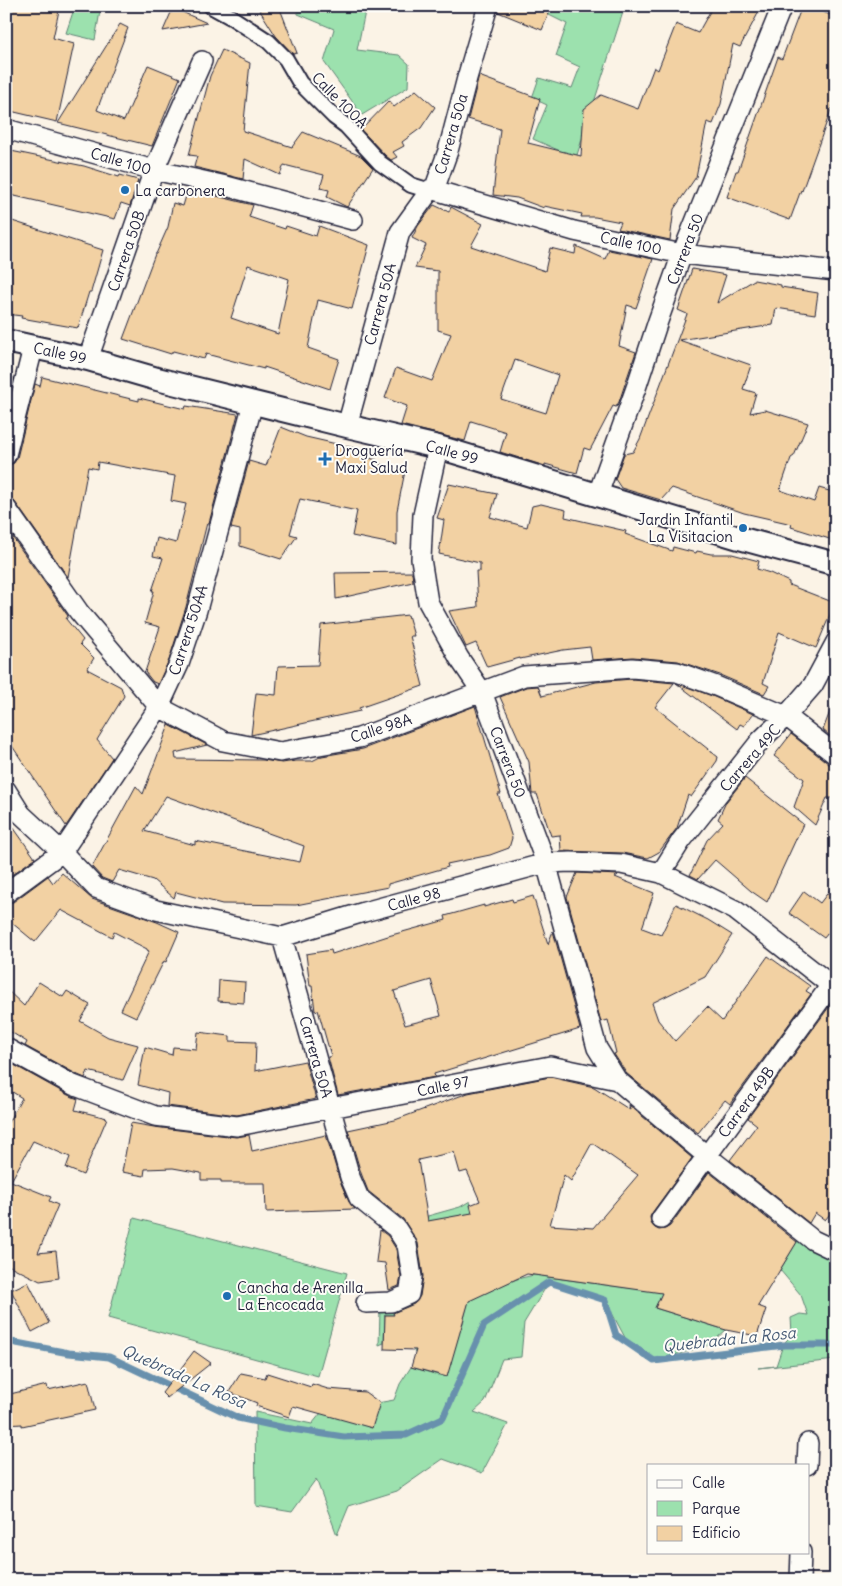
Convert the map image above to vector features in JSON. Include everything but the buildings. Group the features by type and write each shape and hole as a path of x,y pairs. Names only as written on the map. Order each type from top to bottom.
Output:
{"street":[{"name":"Calle 100A","path":"210,6 268,40 286,59 300,83 334,117 346,126 380,163 411,185 432,190"},
{"name":"Carrera 50A","path":"467,78 488,6"},
{"name":"Carrera 50","path":"598,494 682,254 782,6"},
{"name":"Carrera 50B","path":"88,359 154,170 202,61"},
{"name":"Carrera 50a","path":"432,190 448,150 467,78"},
{"name":"Calle 100","path":"6,129 154,170 226,186 353,220"},
{"name":"Calle 100","path":"432,190 574,231 682,254 836,271"},
{"name":"Carrera 50A","path":"347,426 400,232 432,190"},
{"name":"Calle 99","path":"6,341 88,359 157,379 438,447 739,538 836,564"},
{"path":"6,455 33,348"},
{"name":"Carrera 50AA","path":"6,893 62,852 159,707 179,664 197,610 253,403"},
{"name":"Carrera 50","path":"438,447 423,515 421,559 428,602 458,658 482,692 546,863 598,1048 617,1080"},
{"name":"Calle 98A","path":"6,508 79,612 159,707 223,741 280,752 359,738 524,676 632,668 677,672 716,686 786,716 836,755"},
{"name":"Carrera 49C","path":"661,873 681,841 761,740 786,716 813,685 836,642"},
{"name":"Calle 98","path":"6,790 21,814 62,852 96,888 156,910 282,937 364,912 546,863 621,864 661,873 735,910 833,987"},
{"name":"Carrera 50A","path":"282,937 350,1176 359,1198 396,1228 407,1245 412,1277 409,1294 391,1302 366,1304"},
{"name":"Carrera 49B","path":"661,1219 833,987"},
{"name":"Calle 97","path":"6,1048 73,1085 155,1116 237,1126 550,1066 617,1080 707,1156 813,1240 836,1251"},
{"path":"807,1464 808,1443"},
{"path":"800,1580 801,1554"}],"green space":[{"path":"75,6 101,6 95,40 66,33"},
{"path":"296,6 366,7 357,50 399,55 409,64 408,87 362,115 324,62 334,29 298,14"},
{"path":"549,6 625,6 576,158 533,139 547,105 532,98 539,78 572,88 580,67 556,56 567,24 549,15"},
{"path":"470,1201 475,1228 430,1303 415,1353 411,1345 411,1315 385,1315 384,1343 379,1345 380,1311 400,1300 418,1301 415,1272 422,1269 413,1240 417,1237 417,1219 460,1207"},
{"name":"Cancha de Arenilla La Encocada","path":"134,1218 347,1273 318,1376 108,1318"},
{"path":"785,1227 836,1244 836,1360 758,1368 776,1366 783,1345 792,1333 791,1318 800,1314 808,1315 801,1295 780,1270 798,1240"},
{"path":"675,1267 655,1308 726,1330 709,1345 654,1361 629,1345 605,1300 549,1282 524,1323 521,1357 502,1359 485,1402 474,1412 508,1424 482,1473 443,1459 397,1491 349,1506 337,1535 316,1479 292,1512 256,1506 255,1412 312,1424 321,1413 394,1400 400,1384 411,1367 438,1375 446,1368 463,1323 469,1297 517,1279 534,1275 629,1288"}],"waterway":[{"name":"Quebrada La Rosa","path":"6,1341 69,1353 109,1357 238,1418 285,1428 344,1437 406,1435 443,1418 484,1325 549,1282 605,1300 616,1335 654,1361 784,1345 836,1345"}],"place":[{"name":"La carbonera","path":"125,190"},
{"name":"Droguería Maxi Salud","path":"325,459"},
{"name":"Jardin Infantil La Visitacion","path":"743,528"},
{"name":"Cancha de Arenilla La Encocada","path":"227,1296"}]}
